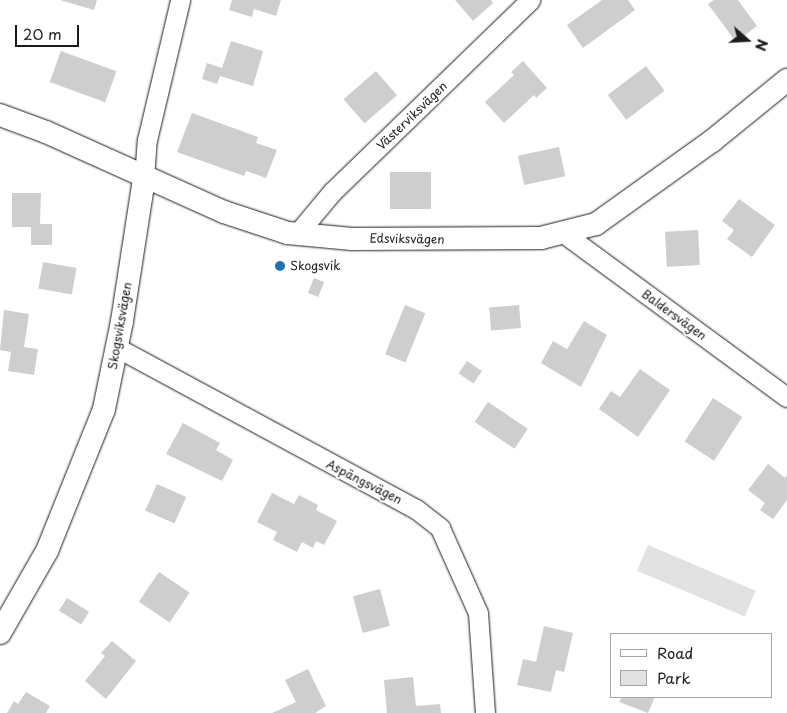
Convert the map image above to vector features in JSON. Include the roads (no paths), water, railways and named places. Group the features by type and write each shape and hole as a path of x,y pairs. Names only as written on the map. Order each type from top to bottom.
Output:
{"street":[{"name":"Skogsviksvägen","path":"0,632 47,551 70,499 104,409 144,178 147,140 180,0"},
{"name":"Västerviksvägen","path":"297,234 332,192 530,0"},
{"name":"Edsviksvägen","path":"0,115 46,132 144,178 224,212 297,234 352,239 458,240 541,238 596,224 712,141 787,80"},
{"name":"Baldersvägen","path":"562,232 787,398"},
{"name":"Aspängsvägen","path":"116,346 416,509 440,528 478,614 485,713"}],"place":[{"name":"Skogsvik","path":"280,266"}]}
